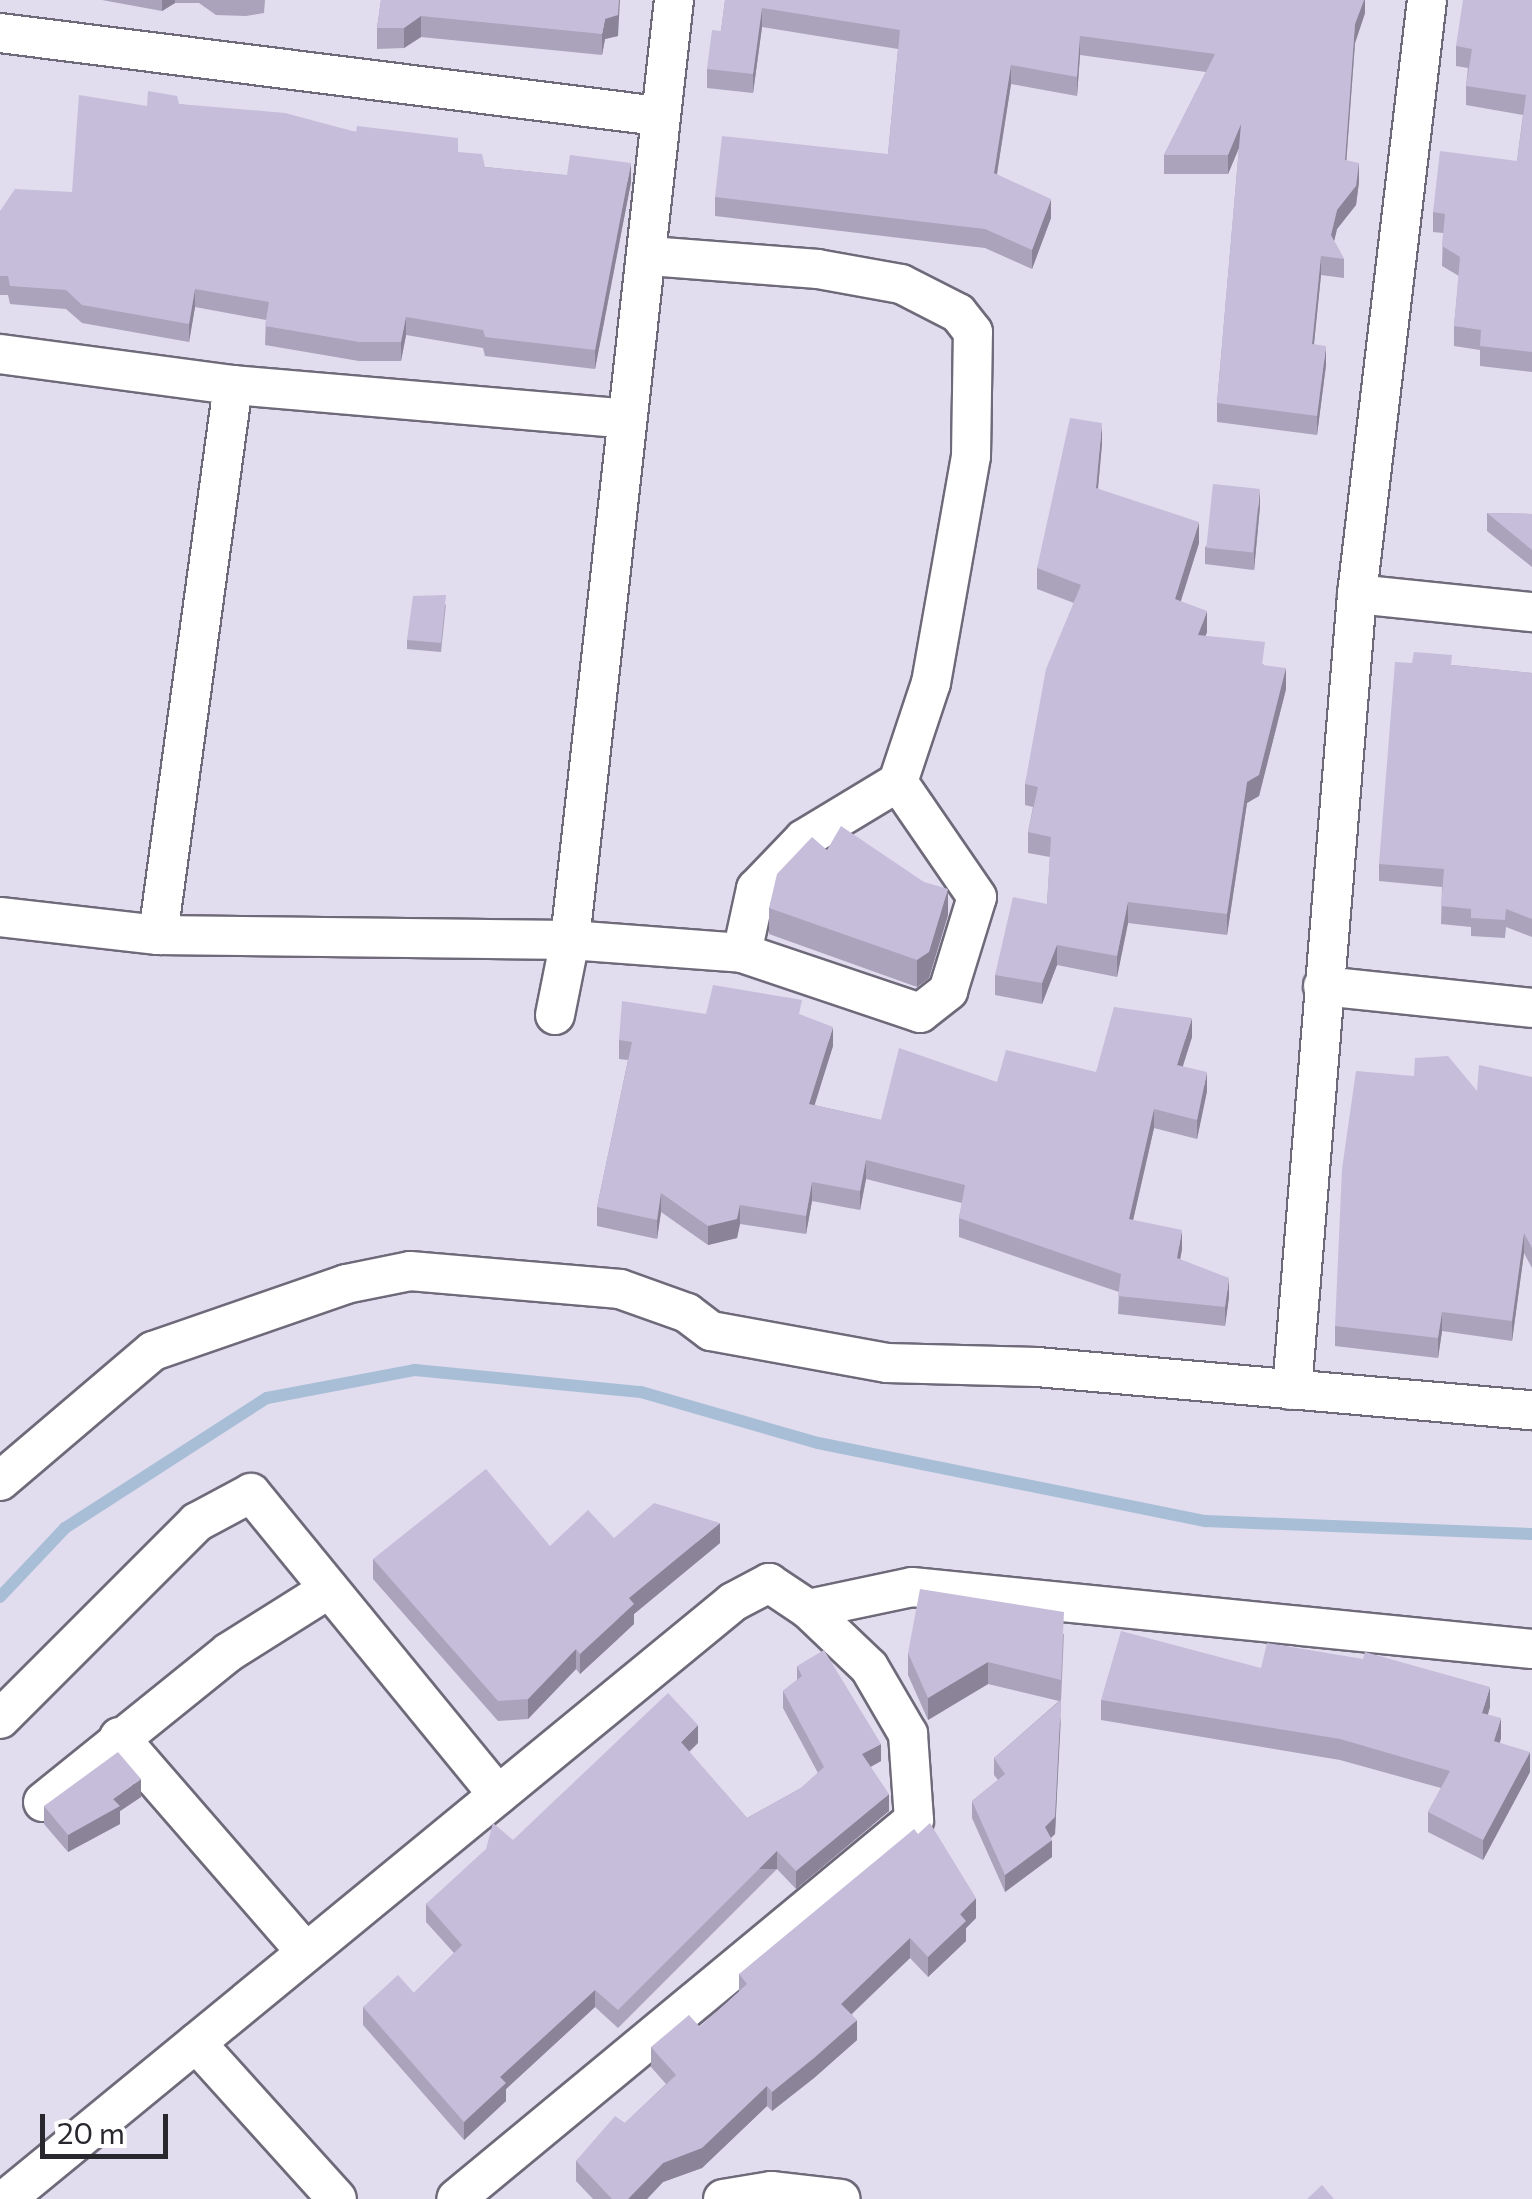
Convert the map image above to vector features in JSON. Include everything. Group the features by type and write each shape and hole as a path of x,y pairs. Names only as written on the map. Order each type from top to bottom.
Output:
{"street":[{"path":"555,1015 570,940 626,419 649,256 658,116 674,0"},
{"path":"1292,1390 1357,594 1427,0"},
{"path":"0,33 658,116"},
{"path":"649,256 818,269 901,284 958,312 972,332 972,456 931,683 898,782 804,839 756,889 742,953"},
{"path":"0,354 233,385 626,419"},
{"path":"158,936 233,385"},
{"path":"1357,594 1532,612"},
{"path":"0,916 158,936 570,940 742,953 920,1014 948,991 977,897 898,782"},
{"path":"1323,986 1532,1008"},
{"path":"0,1480 153,1351 346,1284 410,1270 620,1290 687,1312 711,1331 887,1364 1037,1367 1532,1410"},
{"path":"0,1720 196,1522 251,1492 498,1794"},
{"path":"6,2199 732,1602 769,1583 808,1608 869,1668 908,1734 914,1820 456,2199"},
{"path":"808,1608 912,1587 1532,1649"},
{"path":"43,1802 229,1652 329,1588"},
{"path":"119,1737 306,1952"},
{"path":"196,2043 337,2199"},
{"path":"724,2199 771,2191 841,2199"}],"building":[{"path":"381,0 619,0 618,15 605,19 602,34 421,16 404,28 377,28"},
{"path":"725,0 1364,0 1355,24 1345,160 1359,163 1356,186 1337,210 1331,235 1344,259 1321,256 1312,344 1326,346 1317,416 1217,403 1241,124 1228,155 1164,155 1215,54 1080,36 1077,77 1011,65 994,173 1051,199 1032,250 985,229 715,197 722,136 888,154 900,30 762,8 753,74 707,69 712,30 721,31"},
{"path":"1463,0 1532,0 1532,352 1480,346 1481,330 1454,326 1460,257 1442,246 1445,214 1433,212 1440,151 1517,161 1526,95 1466,86 1472,49 1456,46"},
{"path":"148,91 177,96 179,104 285,113 356,132 357,126 458,138 458,152 482,154 485,167 567,175 570,155 631,163 595,350 485,337 483,330 406,317 401,342 359,342 265,326 269,302 195,289 189,324 82,305 66,290 10,286 8,276 0,276 0,211 15,189 72,192 79,95 147,106"},
{"path":"1070,418 1102,423 1096,488 1199,522 1175,599 1207,611 1198,635 1265,642 1262,665 1286,668 1259,775 1247,782 1227,914 1128,902 1117,956 1057,945 1042,983 995,975 1013,897 1047,904 1051,837 1028,832 1038,787 1025,784 1046,669 1081,585 1037,568"},
{"path":"1213,484 1260,489 1253,553 1206,548"},
{"path":"1487,513 1532,514 1532,550"},
{"path":"446,595 441,643 407,640 413,596"},
{"path":"1414,652 1452,655 1451,665 1532,673 1532,919 1506,909 1505,920 1471,918 1471,909 1441,906 1444,869 1379,864 1395,662 1412,663"},
{"path":"841,826 924,882 948,889 929,952 917,960 769,908 777,874 812,837 827,850"},
{"path":"713,985 802,1000 799,1014 833,1027 809,1104 881,1120 899,1048 997,1082 1006,1050 1096,1072 1114,1007 1192,1018 1177,1065 1207,1072 1197,1120 1154,1109 1129,1219 1182,1230 1177,1258 1229,1278 1225,1307 1118,1296 1121,1274 959,1218 965,1185 866,1160 860,1191 812,1182 806,1216 740,1205 737,1219 708,1226 661,1193 657,1220 597,1207 632,1042 619,1040 622,1001 706,1014"},
{"path":"1448,1056 1477,1091 1479,1065 1532,1077 1532,1248 1524,1233 1512,1321 1442,1312 1438,1338 1335,1326 1342,1169 1356,1071 1414,1076 1415,1058"},
{"path":"486,1469 550,1546 588,1510 614,1538 654,1503 720,1523 629,1598 634,1604 580,1654 576,1649 528,1699 498,1701 373,1559"},
{"path":"920,1589 1064,1612 1061,1680 988,1662 928,1698 908,1653"},
{"path":"1121,1631 1261,1668 1267,1643 1363,1659 1365,1652 1490,1687 1482,1713 1501,1718 1494,1741 1530,1752 1483,1840 1428,1812 1450,1771 1340,1739 1101,1700"},
{"path":"824,1650 881,1744 862,1754 889,1794 796,1871 777,1851 618,2010 595,1990 500,2077 506,2083 464,2122 363,2007 398,1975 414,1993 462,1945 426,1904 486,1849 493,1823 513,1840 668,1693 698,1725 681,1742 747,1818 801,1788 824,1767 783,1691 802,1676 797,1666"},
{"path":"1061,1700 1055,1817 1045,1827 1052,1840 1005,1875 972,1801 1005,1774 994,1758"},
{"path":"118,1752 141,1779 113,1799 120,1806 68,1835 44,1806"},
{"path":"930,1823 976,1898 960,1914 966,1921 928,1957 910,1938 841,2004 857,2020 814,2058 772,2092 767,2086 702,2148 663,2163 628,2199 612,2199 576,2161 615,2116 625,2123 676,2075 651,2047 689,2015 700,2027 747,1984 739,1974 914,1829 918,1834"},
{"path":"1322,2185 1334,2199 1307,2199"}],"waterway":[{"path":"0,1597 65,1528 267,1398 415,1370 641,1392 818,1443 1206,1521 1532,1534"}]}
